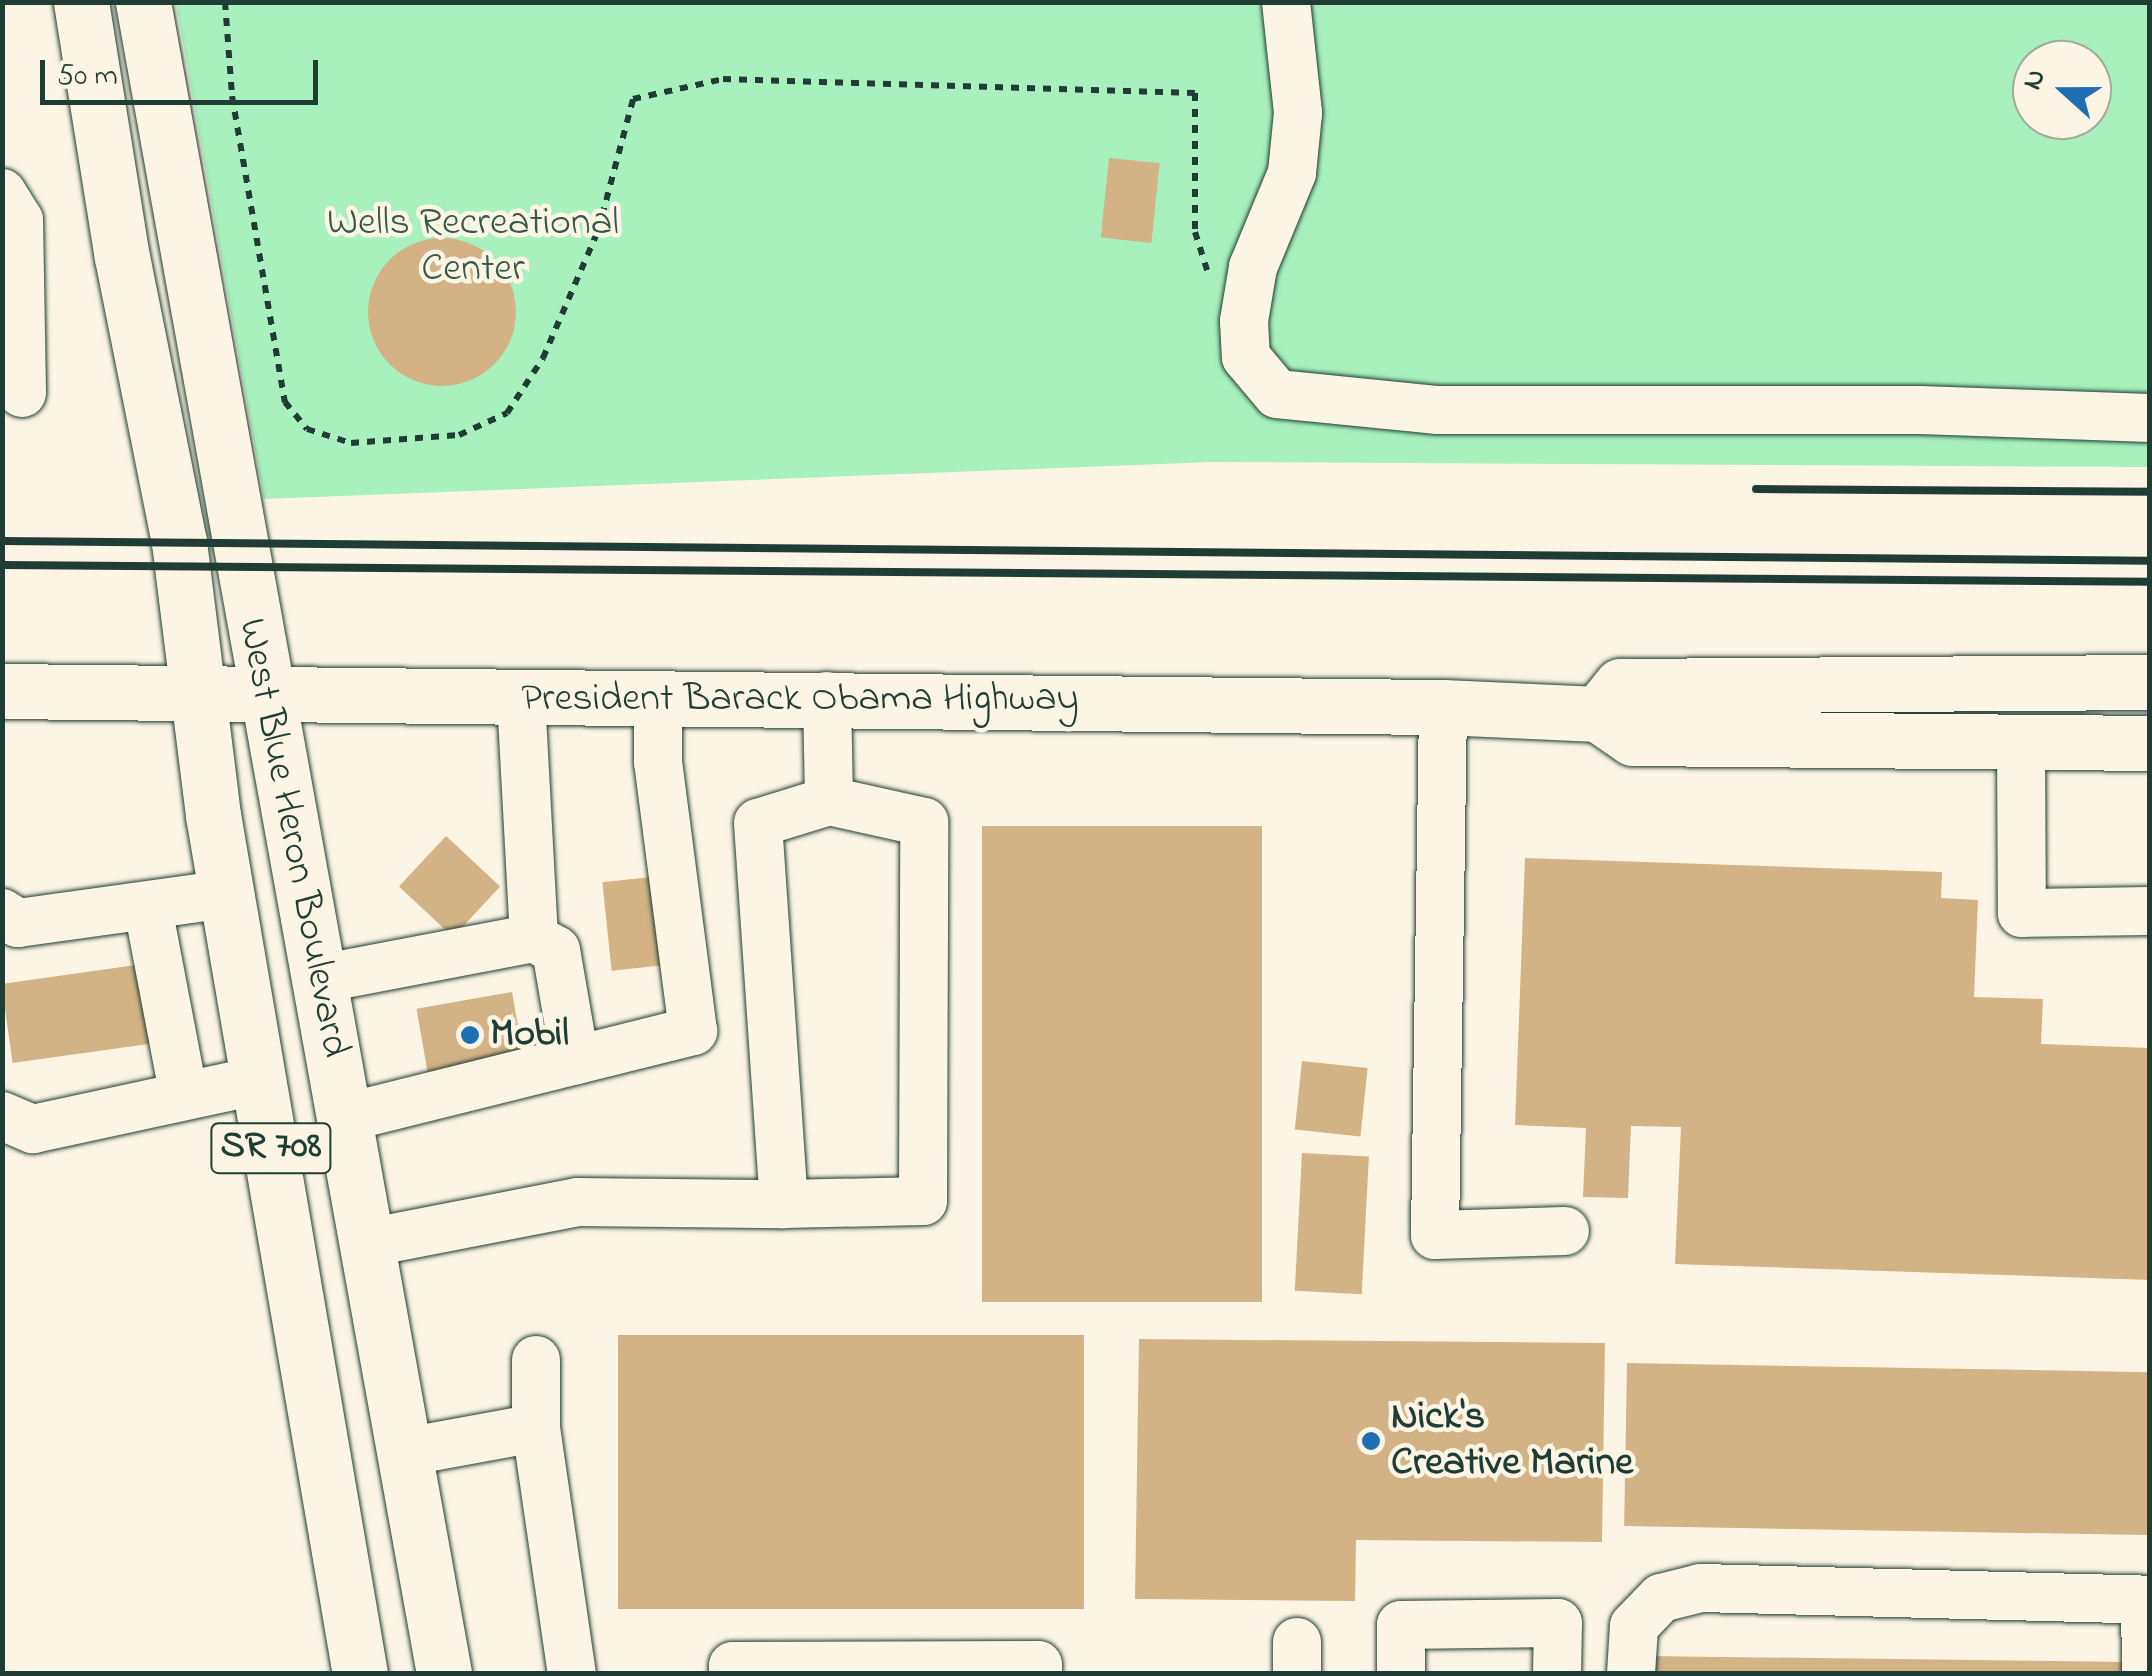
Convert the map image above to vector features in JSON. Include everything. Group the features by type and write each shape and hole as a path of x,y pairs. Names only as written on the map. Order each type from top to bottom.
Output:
{"main road":[{"name":"West Blue Heron Boulevard","path":"81,2 122,258 179,542 227,894 360,1674"},
{"name":"West Blue Heron Boulevard","path":"143,2 444,1674"},
{"path":"1598,714 1621,686 2150,682"},
{"name":"President Barack Obama Highway","path":"5,700 266,692 521,700 827,696 1442,708 1598,714 1633,738 2150,743"}],"lane":[{"path":"1286,2 1298,114 1292,173 1253,268 1244,321 1246,358 1277,394 1438,410 1920,410 2150,418"},
{"path":"2,194 19,220 22,393"},
{"path":"2031,681 2022,913 2150,911"},
{"path":"827,696 829,800"},
{"path":"344,1118 694,1030 658,762 658,697"},
{"path":"521,700 534,938"},
{"path":"1442,708 1435,1235 1565,1231"},
{"path":"367,1243 578,1202 784,1204 923,1201 924,822 829,800 758,824 784,1204"},
{"path":"8,926 227,894"},
{"path":"148,908 184,1096"},
{"path":"319,979 534,938 556,950 575,1060"},
{"path":"2,1116 33,1129 259,1080"},
{"path":"536,1360 536,1428 572,1674"},
{"path":"405,1452 536,1428"},
{"path":"1631,1674 1634,1626 1661,1598 1701,1588 2147,1600 2146,1674"},
{"path":"1402,1674 1401,1626 1558,1623 1557,1674"},
{"path":"733,1674 733,1666 1038,1665 1038,1674"}],"path":[{"path":"224,2 232,96 284,402 307,428 352,443 459,435 506,413 542,358 598,231 634,99 723,78 1196,93 1196,232 1210,291"}],"green space":[{"name":"Wells Recreational Center","path":"176,3 2149,3 2149,467 1212,462 264,499"}],"building":[{"path":"1109,158 1160,163 1151,243 1101,238"},
{"path":"442,238 470,244 494,260 510,284 516,312 510,340 494,364 470,380 442,386 414,380 390,364 374,340 368,312 374,284 390,260 414,244"},
{"path":"982,826 1262,826 1262,1302 982,1302"},
{"path":"446,836 500,886 453,937 399,886"},
{"path":"1525,858 1942,872 1941,898 1978,900 1974,997 2043,999 2041,1044 2150,1048 2150,1280 1675,1264 1681,1127 1631,1126 1628,1198 1583,1197 1586,1128 1515,1125"},
{"path":"661,876 670,965 612,971 602,882"},
{"path":"150,963 161,1042 13,1063 2,984"},
{"name":"Mobil","path":"512,992 524,1062 429,1079 416,1009"},
{"path":"1302,1061 1368,1068 1360,1137 1295,1130"},
{"path":"1302,1153 1369,1157 1362,1294 1295,1291"},
{"path":"618,1335 1084,1335 1084,1609 618,1609"},
{"name":"Nick's Creative Marine","path":"1139,1339 1605,1343 1602,1542 1356,1540 1355,1601 1135,1599"},
{"path":"1627,1363 2150,1372 2147,1535 1624,1526"},
{"path":"1649,1656 2128,1662 2128,1674 1649,1674"}],"railway":[{"path":"1756,489 2150,492"},
{"path":"2,541 2150,561"},
{"path":"2,565 2150,582"}],"place":[{"name":"Mobil","path":"470,1035"},
{"name":"Nick's Creative Marine","path":"1371,1441"}]}
